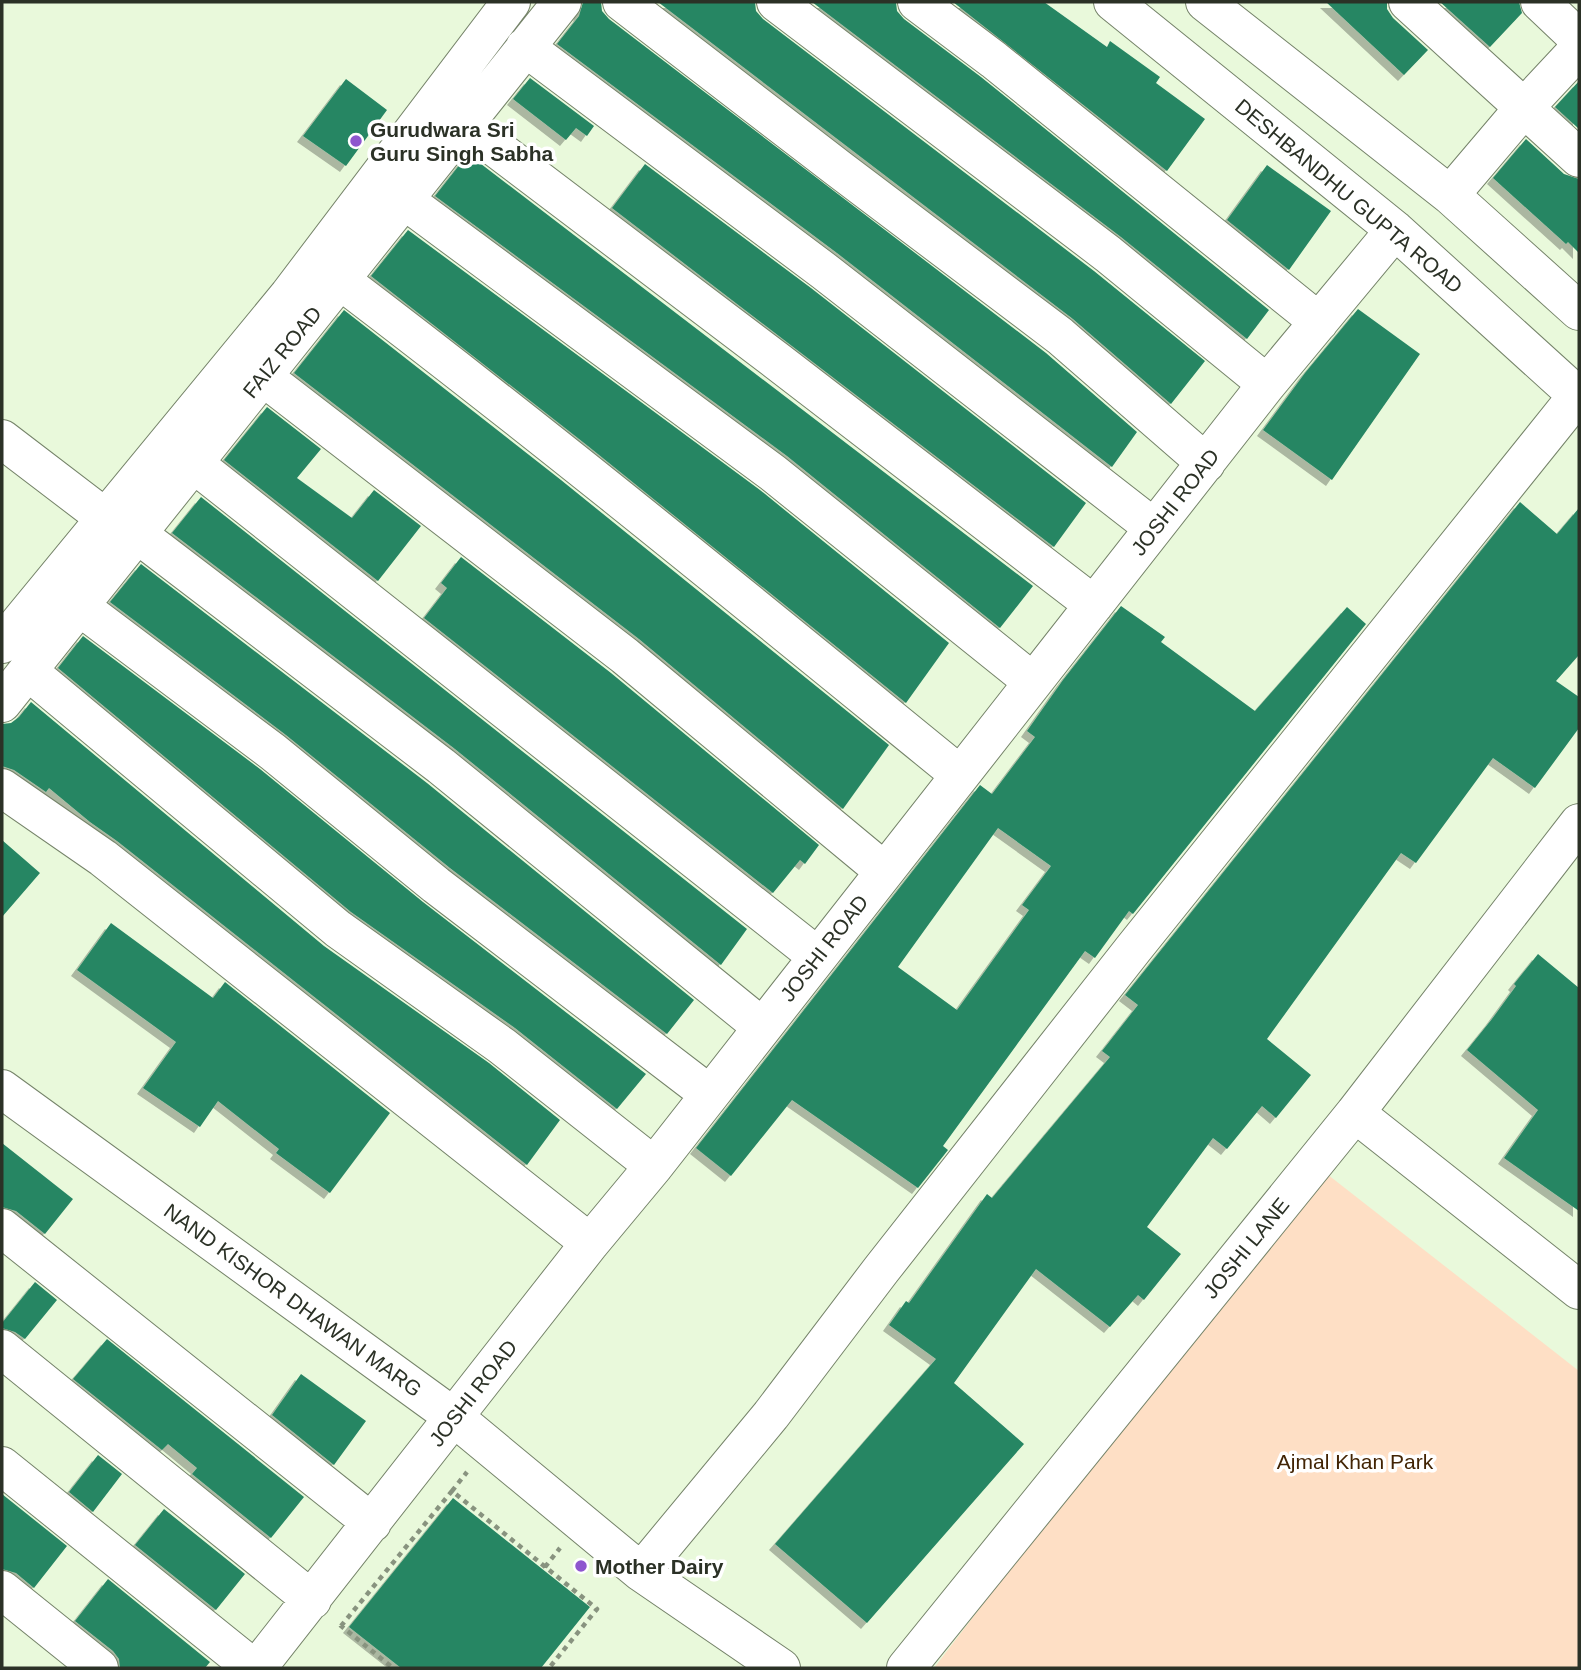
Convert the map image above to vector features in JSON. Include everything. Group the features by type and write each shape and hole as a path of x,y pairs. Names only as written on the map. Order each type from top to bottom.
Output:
{"street":[{"path":"2,644 124,530 289,295 511,2"},
{"name":"FAIZ ROAD","path":"2,703 79,606 124,530 192,463 562,2"},
{"path":"622,2 1060,336 1206,463"},
{"path":"776,2 1108,254 1267,384"},
{"path":"917,2 994,60 1319,322"},
{"name":"DESHBANDHU GUPTA ROAD","path":"1113,2 1395,230 1578,396"},
{"path":"1205,2 1450,195 1579,311"},
{"path":"1408,2 1579,158"},
{"path":"1540,2 1579,40"},
{"path":"526,47 824,271 1154,528"},
{"path":"1450,195 1523,109 1579,49"},
{"path":"463,123 1094,605"},
{"path":"403,199 773,474 1033,682"},
{"name":"JOSHI ROAD","path":"255,1668 312,1600 1267,384 1395,230"},
{"path":"340,280 596,478 960,775"},
{"path":"262,376 625,656 884,872"},
{"path":"641,1572 755,1435 889,1259 1134,948 1578,396"},
{"path":"2,439 441,766 762,1027"},
{"path":"192,463 817,956"},
{"path":"79,606 273,752 436,885 709,1094"},
{"path":"29,671 338,929 502,1046 654,1166"},
{"path":"2,788 103,858 590,1243"},
{"name":"JOSHI LANE","path":"906,1668 1354,1112 1566,864 1579,822"},
{"name":"NAND KISHOR DHAWAN MARG","path":"2,1089 455,1418 641,1572 781,1668"},
{"path":"1354,1112 1579,1290"},
{"path":"2,1228 372,1523"},
{"path":"2,1349 312,1600"},
{"path":"2,1466 255,1668"},
{"path":"2,1590 99,1668"}],"path":[{"path":"393,1668 341,1626 452,1491 597,1609 549,1668"}],"green space":[{"name":"Ajmal Khan Park","path":"1318,1167 1579,1371 1579,1668 934,1668"}],"building":[{"path":"583,2 601,2 602,11 609,19 1046,353 1137,432 1112,467 837,253 557,44 579,16"},
{"path":"658,2 755,2 756,11 763,19 1094,271 1205,361 1171,404 1073,319"},
{"path":"812,2 896,2 897,11 904,19 981,77 1269,310 1247,339 1121,237"},
{"path":"953,2 1044,2 1107,47 1110,41 1160,77 1156,83 1205,119 1167,171"},
{"path":"1326,2 1387,2 1387,9 1393,18 1428,50 1404,75"},
{"path":"1440,2 1519,2 1522,13 1490,47"},
{"path":"530,78 594,126 587,136 576,128 566,140 513,99"},
{"path":"346,79 387,110 346,166 303,136"},
{"path":"1579,81 1579,129 1555,107"},
{"path":"1526,139 1564,174 1579,179 1579,253 1493,178"},
{"path":"468,154 1033,586 1000,628 787,456 435,196"},
{"path":"645,164 811,288 1086,503 1054,547 612,208"},
{"path":"1267,165 1331,211 1289,270 1227,220"},
{"path":"408,230 760,490 949,643 906,703 588,446 371,276"},
{"path":"1358,309 1420,354 1332,480 1263,430 1305,373"},
{"path":"344,310 561,480 889,745 843,809 639,639 294,373"},
{"path":"267,407 321,449 297,478 352,518 374,490 421,526 378,581 224,460"},
{"path":"201,497 747,929 721,965 455,749 172,533"},
{"path":"1520,502 1557,534 1579,508 1579,655 1556,681 1579,697 1579,728 1535,788 1493,758 1416,863 1401,853 1267,1039 1311,1075 1276,1118 1262,1106 1227,1149 1213,1138 1147,1227 1181,1254 1144,1300 1138,1295 1110,1327 1036,1269 954,1383 1024,1444 867,1623 775,1544 936,1359 889,1325 906,1301 909,1303 987,1194 992,1198 1110,1057 1102,1051 1138,1005 1125,995"},
{"path":"461,557 611,673 819,845 805,864 800,860 773,893 424,618 447,588 441,583"},
{"path":"141,564 427,783 694,1000 667,1034 450,868 286,735 110,602"},
{"path":"1121,606 1165,637 1161,642 1255,711 1347,607 1366,624 1133,914 1129,911 1095,958 1085,951 943,1146 948,1150 918,1188 792,1100 731,1176 696,1148 980,785 992,794 1035,737 1027,731","holes":["998,828 1051,866 1022,905 1029,910 957,1010 898,967"]},
{"path":"83,636 260,769 423,902 646,1074 617,1109 515,1028 351,912 58,668"},
{"path":"31,702 324,946 489,1063 560,1120 527,1165 49,788 46,792 14,770 2,766 2,724 11,723 19,717"},
{"path":"2,840 40,873 2,917"},
{"path":"111,923 213,998 225,982 390,1113 330,1193 276,1153 279,1149 218,1101 200,1127 143,1088 176,1042 77,970"},
{"path":"1538,954 1579,988 1579,1211 1504,1158 1538,1110 1467,1050"},
{"path":"2,1143 73,1199 45,1234 16,1211 2,1207"},
{"path":"35,1282 57,1300 25,1339 2,1328 2,1323"},
{"path":"107,1339 304,1497 271,1538 192,1474 197,1468 168,1444 162,1450 73,1379"},
{"path":"301,1374 366,1421 334,1465 272,1415"},
{"path":"98,1455 122,1474 93,1512 69,1492"},
{"path":"2,1494 67,1546 34,1588 16,1573 2,1569"},
{"path":"453,1498 590,1607 541,1668 401,1668 349,1627"},
{"path":"164,1509 245,1574 216,1610 135,1545"},
{"path":"108,1579 210,1662 205,1668 120,1668 119,1659 113,1651 75,1621"}],"place":[{"name":"Gurudwara Sri Guru Singh Sabha","path":"356,141"},
{"name":"Mother Dairy","path":"581,1566"}]}
